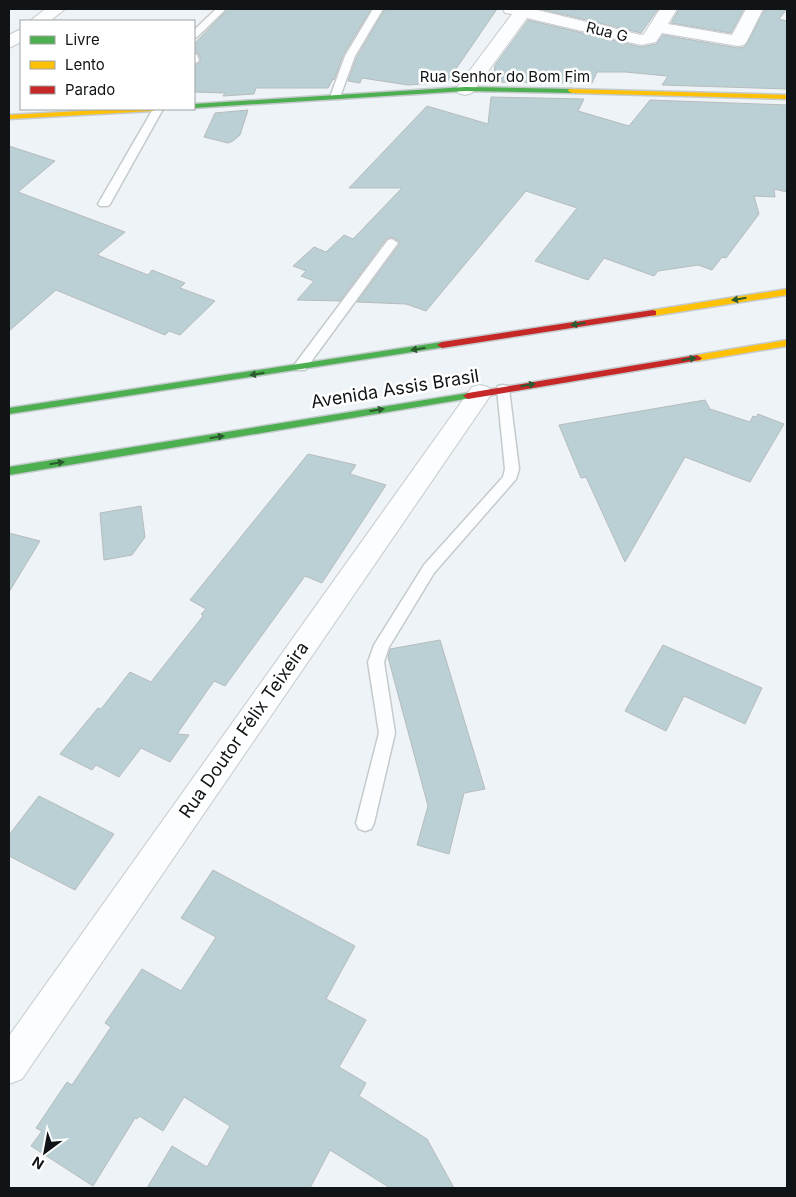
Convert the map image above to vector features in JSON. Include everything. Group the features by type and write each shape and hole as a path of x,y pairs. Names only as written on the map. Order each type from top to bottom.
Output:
{"main road":[{"name":"Rua Senhor do Bom Fim","path":"195,106 465,89 695,93 787,97"},
{"path":"9,117 135,110"},
{"name":"Avenida Assis Brasil","path":"9,411 787,292"},
{"name":"Avenida Assis Brasil","path":"9,471 787,344"}],"street":[{"path":"40,20 56,9"},
{"path":"650,33 668,9"},
{"name":"Rua G","path":"519,10 650,33 738,41 754,9"},
{"path":"465,89 519,10"},
{"name":"Rua Doutor Félix Teixeira","path":"9,1066 492,391"}],"lane":[{"path":"195,33 221,9"},
{"path":"335,97 350,56 378,9"},
{"path":"104,204 157,110"},
{"path":"300,367 392,243"},
{"path":"366,823 387,733 376,662 382,645 428,569 509,479 512,469 492,391"}],"building":[{"path":"228,9 371,9 343,55 334,80 328,88 256,88 254,94 223,96 225,93 195,92 195,65 201,60 199,54 195,52 195,43"},
{"path":"385,9 497,9 447,82 408,85 362,78 360,83 348,81 357,57"},
{"path":"540,9 658,9 641,33"},
{"path":"679,9 744,9 731,33 671,23"},
{"path":"765,9 787,9 779,19 787,21 787,89 662,85 668,76 625,72 597,72 592,83 493,82 495,65 528,20 641,47 656,44 663,35 738,48 744,47 748,42"},
{"path":"491,97 584,99 578,111 629,126 650,100 787,105 787,192 774,189 775,197 754,196 759,214 726,258 722,257 712,270 698,265 658,271 654,276 604,258 588,280 535,261 577,208 526,191 426,311 406,304 357,302 400,244 399,241 392,237 386,239 340,301 297,300 314,281 301,276 306,271 293,266 314,247 326,252 344,235 353,239 402,188 349,188 427,106 488,124"},
{"path":"248,110 240,135 233,141 228,143 204,137 215,113"},
{"path":"9,146 55,161 18,192 125,232 97,255 148,275 152,270 185,283 180,288 215,301 180,335 169,331 165,335 56,290 9,331"},
{"path":"705,400 710,409 750,422 753,416 756,417 758,414 784,424 750,482 685,457 625,562 586,477 581,478 559,425"},
{"path":"308,454 356,465 350,474 386,485 322,583 305,576 225,686 214,681 177,734 189,735 170,762 141,748 119,777 96,765 92,770 60,754 98,708 101,709 130,672 151,682 203,616 201,614 206,609 190,600"},
{"path":"141,506 145,537 132,555 104,560 100,513"},
{"path":"9,533 40,541 9,592"},
{"path":"440,640 485,789 464,793 449,854 417,845 428,806 388,657 390,649"},
{"path":"663,645 762,688 745,724 684,696 666,731 625,711"},
{"path":"39,796 114,834 75,890 9,856 9,835"},
{"path":"213,870 355,946 326,999 366,1020 339,1067 366,1083 359,1096 427,1139 454,1188 390,1188 330,1150 310,1188 147,1188 172,1146 207,1167 230,1126 184,1097 163,1131 139,1116 137,1119 135,1118 93,1186 31,1146 42,1131 36,1128 67,1082 72,1085 111,1027 105,1023 142,969 181,991 216,937 181,918"}],"traffic: fast":[{"path":"195,106 465,89 572,91"},
{"path":"9,411 442,345"},
{"path":"9,471 468,396"}],"traffic: slow":[{"path":"572,91 787,97"},
{"path":"9,117 135,110"},
{"path":"653,313 787,292"},
{"path":"697,358 787,343"}],"traffic: jam":[{"path":"442,345 653,313"},
{"path":"468,396 697,358"}]}
